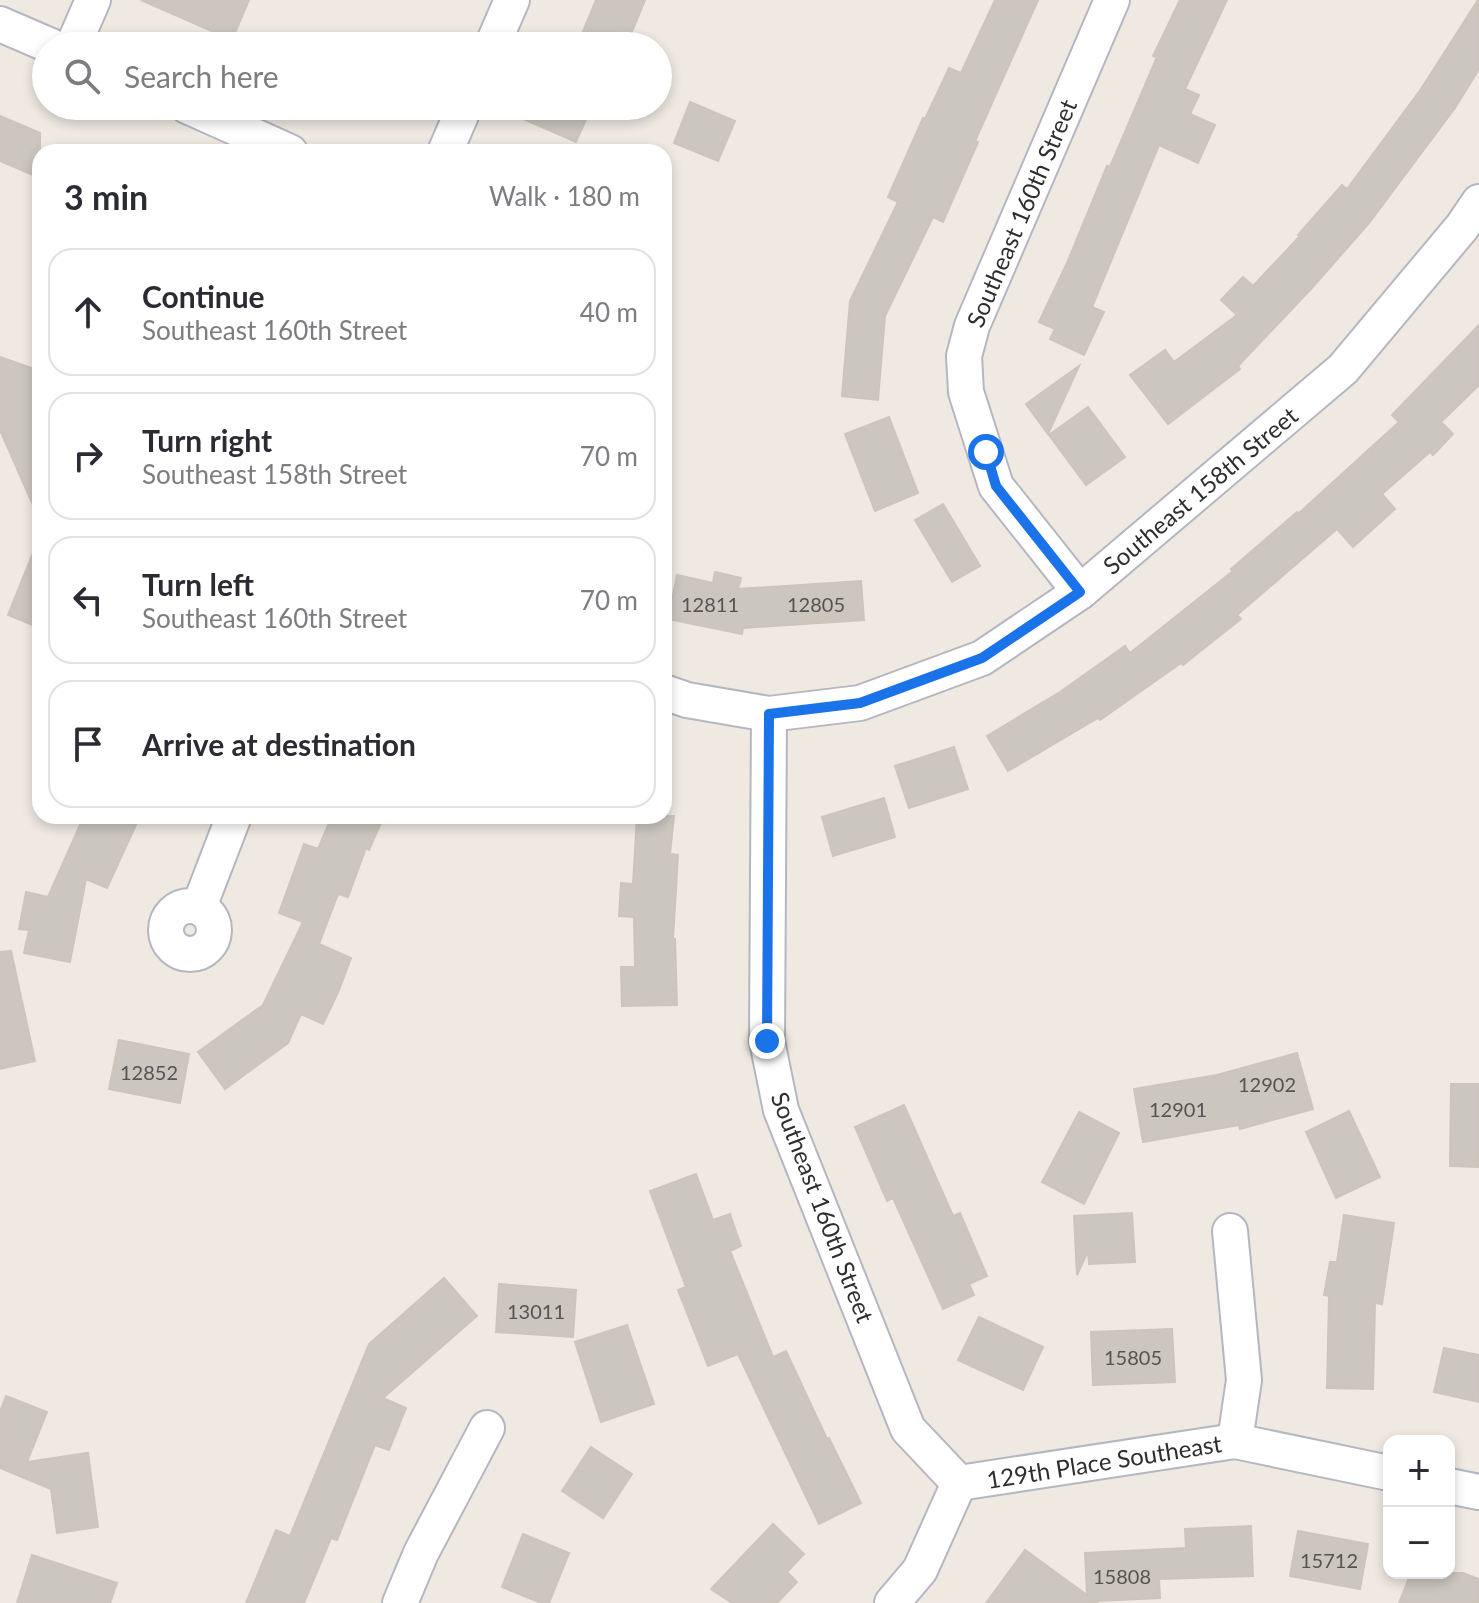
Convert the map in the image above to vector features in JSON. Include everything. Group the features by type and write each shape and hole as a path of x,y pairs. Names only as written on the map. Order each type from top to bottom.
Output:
{"street":[{"path":"79,32 93,0"},
{"path":"498,32 512,0"},
{"name":"Southeast 160th Street","path":"1080,592 996,486 966,392 964,356 972,326 1112,0"},
{"path":"0,24 32,38"},
{"path":"218,120 272,144"},
{"path":"448,144 459,120"},
{"name":"Southeast 158th Street","path":"672,695 769,714 860,703 982,658 1080,592 1343,369 1462,227 1479,202"},
{"name":"Southeast 160th Street","path":"769,714 767,1041 781,1110 908,1429 959,1483"},
{"path":"199,907 231,824"},
{"path":"1230,1231 1244,1380 1235,1441"},
{"path":"400,1603 421,1553 487,1428"},
{"name":"129th Place Southeast","path":"959,1483 1235,1441 1383,1472"},
{"path":"892,1603 920,1570 959,1483"},
{"path":"1455,1487 1479,1492"}],"building":[{"path":"141,0 249,0 235,32 214,32"},
{"path":"596,0 645,0 632,32 583,32"},
{"path":"995,0 1038,0 975,141 978,142 943,222 933,217 885,316 878,400 842,396 850,301 898,202 888,197 949,68 961,73"},
{"path":"1180,0 1227,0 1185,89 1199,95 1190,114 1215,125 1198,163 1159,145 1092,307 1104,312 1084,355 1050,339 1055,329 1039,322 1107,166 1110,167 1157,57 1153,56"},
{"path":"1478,0 1479,69 1455,108 1369,223 1238,366 1240,369 1168,424 1130,375 1165,350 1174,362 1237,315 1221,300 1243,277 1253,286 1342,185 1347,189 1421,89"},
{"path":"690,102 735,121 718,161 674,143"},
{"path":"0,116 40,133 40,144 32,144 32,175 0,161"},
{"path":"525,120 586,120 576,142"},
{"path":"1479,325 1479,385 1441,422 1453,434 1433,455 1430,452 1382,494 1395,509 1353,547 1337,529 1237,615 1241,619 1183,665 1181,663 1100,720 1098,718 1008,771 987,736 1060,692 1125,646 1130,653 1233,571 1231,569 1298,514 1399,422 1392,415"},
{"path":"0,357 32,368 32,503 0,430"},
{"path":"1079,366 1048,434 1026,404"},
{"path":"1088,407 1125,457 1086,485 1049,435"},
{"path":"889,417 918,493 875,511 845,434"},
{"path":"943,504 980,566 952,582 915,520"},
{"path":"32,555 32,625 8,615"},
{"path":"715,572 741,578 738,589 861,581 864,620 743,628 742,634 672,620 677,575 713,583"},
{"path":"954,747 968,789 909,808 895,766"},
{"path":"884,798 895,837 833,856 822,817"},
{"path":"674,816 670,854 678,855 673,939 677,1005 622,1006 621,967 635,967 634,917 619,916 621,883 633,884 637,824 672,824"},
{"path":"80,824 136,824 107,888 86,879 70,962 24,953 29,930 19,929 26,892 48,897"},
{"path":"329,824 380,824 369,850 366,848 348,897 338,894 319,944 351,958 339,990 323,1024 301,1014 288,1043 225,1089 198,1052 263,1005 303,922 279,913 304,844 318,849"},
{"path":"11,951 35,1061 0,1069 0,952"},
{"path":"119,1040 189,1054 180,1103 109,1089"},
{"path":"1297,1053 1313,1109 1240,1129 1239,1125 1143,1142 1134,1089 1217,1075"},
{"path":"1451,1084 1479,1084 1479,1167 1450,1166"},
{"path":"904,1105 953,1216 960,1213 987,1276 969,1284 974,1295 943,1309 893,1198 887,1201 855,1127"},
{"path":"1349,1111 1380,1177 1336,1198 1306,1132"},
{"path":"1079,1112 1119,1133 1084,1204 1042,1182"},
{"path":"696,1174 713,1220 730,1214 741,1246 730,1251 773,1357 786,1351 861,1503 819,1524 738,1354 708,1366 678,1290 686,1287 650,1191"},
{"path":"1132,1213 1135,1262 1089,1264 1088,1251 1077,1275 1074,1216"},
{"path":"1344,1215 1394,1223 1382,1304 1375,1303 1373,1389 1327,1388 1329,1296 1324,1295 1330,1262 1337,1262"},
{"path":"444,1278 477,1316 383,1398 406,1408 389,1450 375,1445 337,1540 331,1538 304,1603 246,1603 276,1530 290,1536 369,1344"},
{"path":"499,1284 576,1290 573,1337 496,1332"},
{"path":"979,1317 1043,1347 1023,1390 958,1360"},
{"path":"627,1325 654,1404 601,1422 575,1342"},
{"path":"1172,1329 1175,1382 1093,1385 1091,1332"},
{"path":"1444,1348 1479,1355 1479,1402 1434,1392"},
{"path":"6,1396 47,1412 27,1462 88,1453 98,1527 57,1533 51,1489 0,1468 0,1412"},
{"path":"591,1447 632,1474 603,1518 562,1491"},
{"path":"773,1524 804,1554 787,1572 797,1582 777,1603 732,1603 711,1589"},
{"path":"1251,1526 1253,1576 1159,1579 1160,1598 1096,1601 1098,1603 986,1603 1025,1550 1087,1595 1085,1553 1186,1548 1185,1529"},
{"path":"1298,1531 1368,1544 1360,1589 1290,1576"},
{"path":"523,1534 569,1553 549,1603 541,1603 502,1587"},
{"path":"32,1555 117,1583 110,1603 17,1603"},
{"path":"1455,1573 1463,1573 1479,1579 1479,1603 1399,1603 1409,1579 1455,1579"}],"route":[{"path":"767,1041 769,714 860,703 982,658 1080,592 996,486 986,452"}]}
